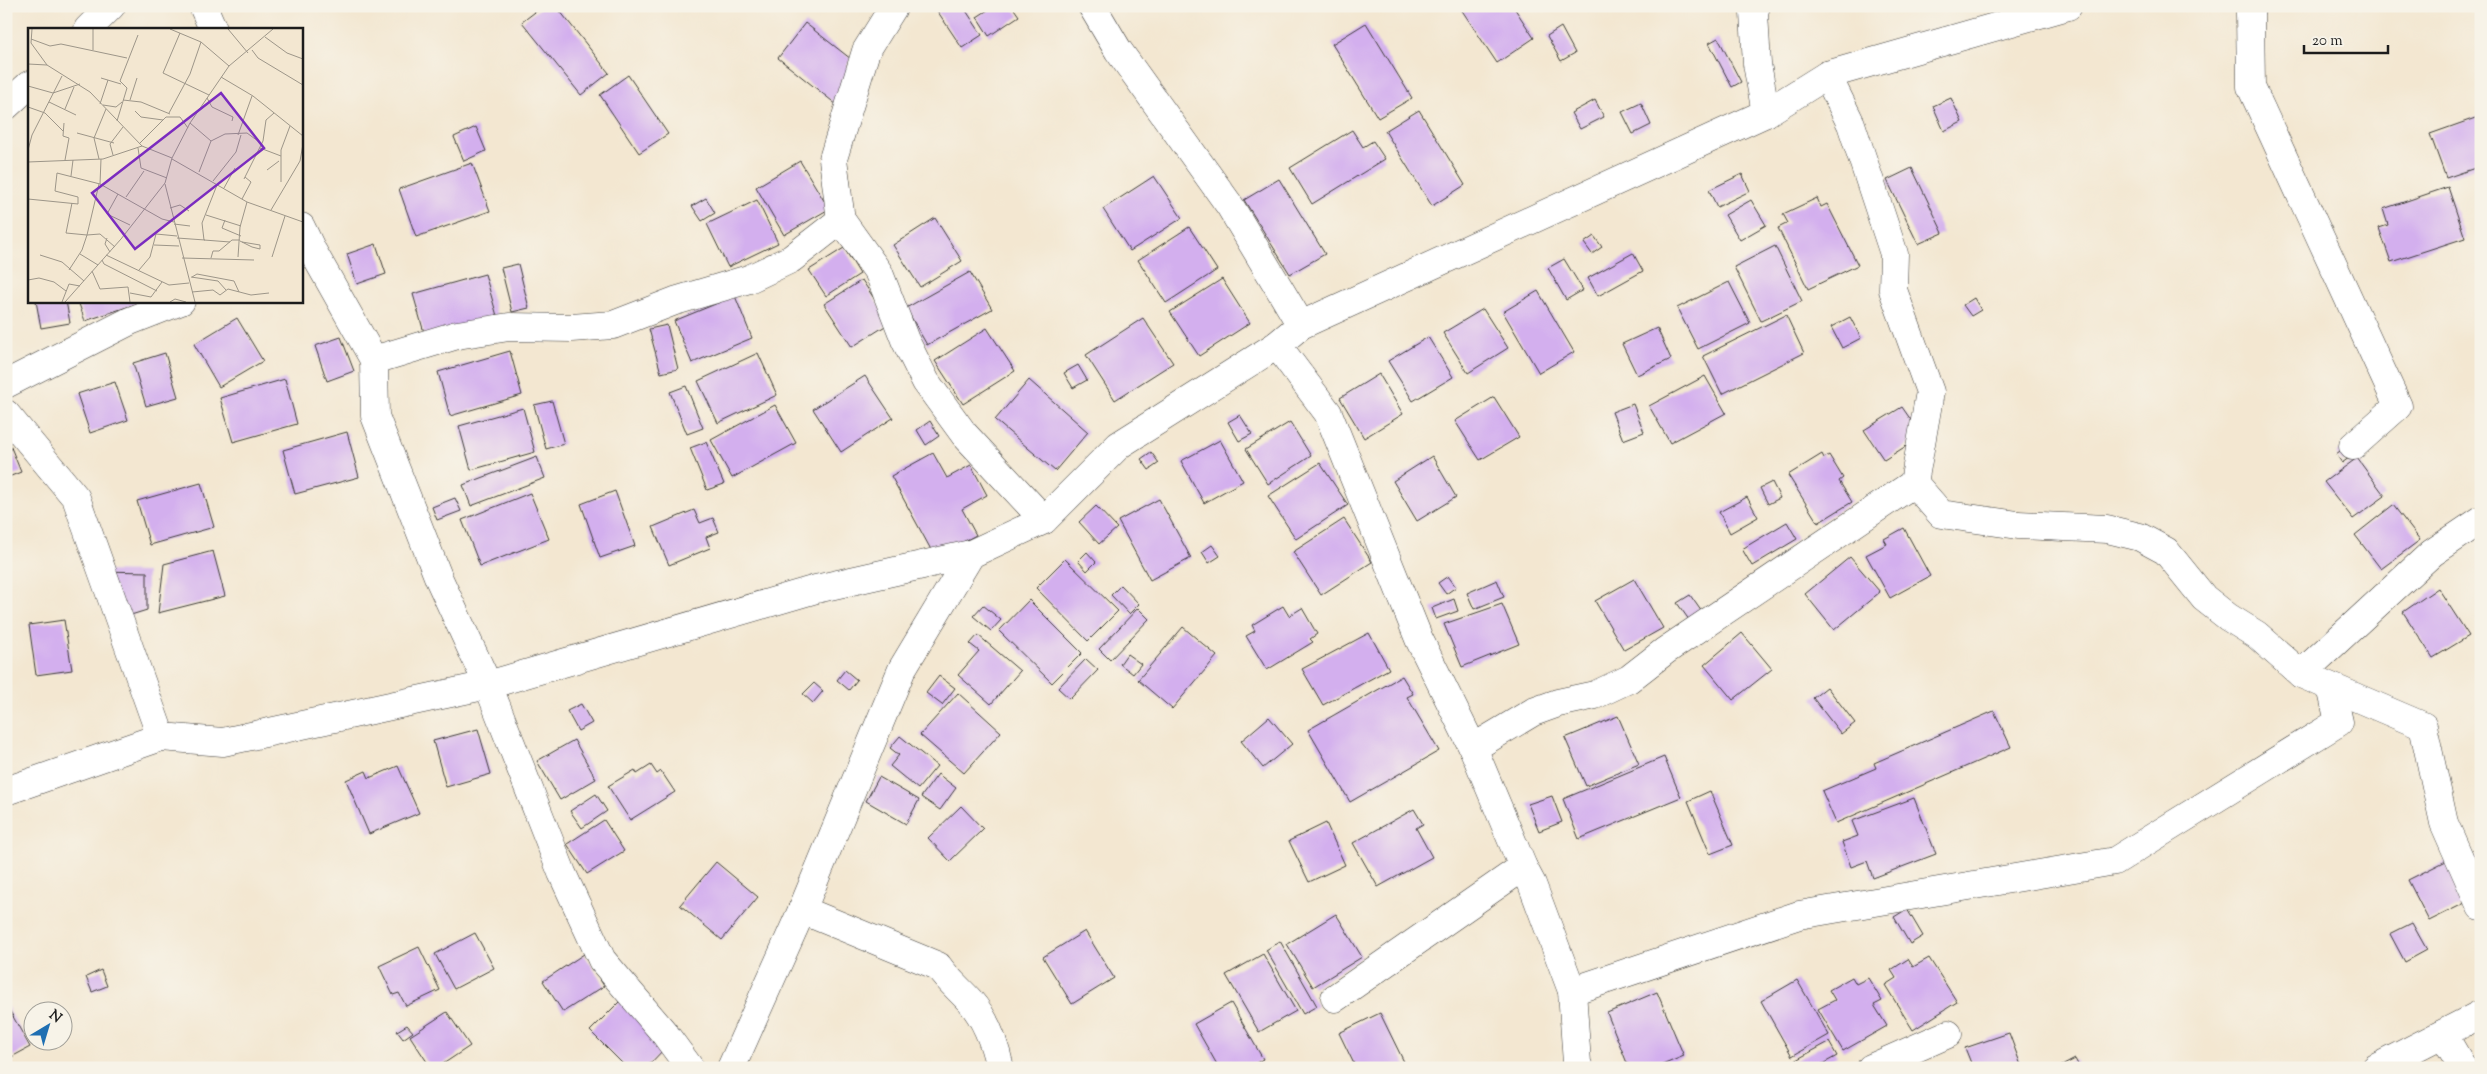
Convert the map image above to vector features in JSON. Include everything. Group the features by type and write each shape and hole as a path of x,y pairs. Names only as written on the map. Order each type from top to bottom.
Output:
{"street":[{"path":"89,28 112,6"},
{"path":"203,6 213,28"},
{"path":"894,6 866,51 833,159 841,220 879,273 906,340 926,382 964,434 1044,520"},
{"path":"1092,6 1118,50 1230,206 1301,325"},
{"path":"1756,6 1754,13 1757,64 1766,113"},
{"path":"6,791 161,737 223,742 488,685 816,589 971,554 1044,520 1119,445 1277,345 1301,325 1766,113 1827,75 2068,6"},
{"path":"2252,6 2250,13 2251,87 2398,406 2353,446"},
{"path":"1473,748 1533,712 1558,703 1595,695 1629,679 1665,651 1914,483 1930,392 1893,290 1894,254 1851,124 1827,75"},
{"path":"6,106 28,86"},
{"path":"374,360 458,335 509,327 571,328 613,325 675,302 749,279 791,259 841,220"},
{"path":"305,244 374,360 375,416 439,579 488,685 562,873 602,960 665,1034 690,1068"},
{"path":"6,384 130,321 178,302"},
{"path":"1277,345 1328,413 1418,639 1473,748 1532,884 1572,991 1574,1066"},
{"path":"6,414 76,498 161,737"},
{"path":"1914,483 1941,514 2018,525 2107,529 2140,537 2166,551 2204,598 2228,618 2257,635 2300,674 2423,726 2444,823 2481,907"},
{"path":"2300,674 2432,553 2481,520"},
{"path":"731,1068 802,910 902,669 971,554"},
{"path":"1572,991 1799,915 2115,861 2339,722 2331,687"},
{"path":"1335,998 1523,867"},
{"path":"802,910 938,966 949,981 971,1002 995,1045 1000,1068"},
{"path":"2376,1068 2481,1014"},
{"path":"1871,1068 1948,1034"},
{"path":"2443,1034 2462,1068"}],"building":[{"path":"543,6 556,6 609,73 581,95 522,22"},
{"path":"934,6 963,6 982,35 962,48"},
{"path":"994,6 1012,6 1019,16 989,36 977,17"},
{"path":"1459,6 1513,6 1534,38 1497,63"},
{"path":"805,23 851,59 847,65 856,72 837,105 778,58"},
{"path":"1366,23 1412,98 1378,118 1332,44"},
{"path":"1561,27 1575,53 1561,61 1547,36"},
{"path":"1718,38 1741,82 1732,87 1709,43"},
{"path":"628,75 668,134 639,153 600,95"},
{"path":"1951,98 1962,122 1944,131 1933,106"},
{"path":"1595,100 1604,117 1580,129 1571,113"},
{"path":"1641,103 1651,125 1633,134 1622,112"},
{"path":"1419,110 1465,185 1432,206 1385,131"},
{"path":"2481,116 2481,166 2446,178 2430,134"},
{"path":"476,127 486,151 464,161 454,137"},
{"path":"1352,130 1363,147 1373,141 1385,159 1312,204 1290,168"},
{"path":"800,161 829,209 784,235 756,187"},
{"path":"472,163 490,211 416,237 399,189"},
{"path":"1912,168 1943,233 1918,244 1887,180"},
{"path":"1742,174 1750,191 1717,207 1709,190"},
{"path":"2481,175 2481,191 2475,177"},
{"path":"1154,176 1182,218 1130,251 1103,209"},
{"path":"1279,179 1325,254 1290,274 1244,200"},
{"path":"2448,187 2465,238 2391,262 2379,228 2388,225 2383,209"},
{"path":"706,198 715,213 702,221 692,206"},
{"path":"1817,198 1821,207 1827,204 1858,265 1808,289 1778,228 1788,223 1783,214"},
{"path":"757,200 778,243 728,267 707,224"},
{"path":"1751,200 1766,225 1740,240 1725,215"},
{"path":"935,218 962,261 920,287 893,245"},
{"path":"1189,227 1217,270 1166,303 1138,260"},
{"path":"1594,236 1602,247 1592,254 1584,243"},
{"path":"376,244 386,274 357,284 347,254"},
{"path":"1775,246 1802,301 1761,321 1734,267"},
{"path":"844,248 860,274 826,296 809,270"},
{"path":"1633,253 1643,271 1598,296 1588,278"},
{"path":"1564,259 1583,290 1566,300 1548,268"},
{"path":"518,264 529,308 512,312 501,268"},
{"path":"970,272 992,309 927,345 906,308"},
{"path":"485,274 497,316 425,336 413,294"},
{"path":"1222,279 1250,323 1199,356 1170,312"},
{"path":"862,280 890,323 852,347 824,304"},
{"path":"1729,282 1750,323 1698,349 1677,308"},
{"path":"1538,291 1574,352 1539,373 1503,312"},
{"path":"735,296 752,338 692,363 674,321"},
{"path":"1974,298 1981,310 1971,316 1963,305"},
{"path":"36,302 66,302 70,323 41,328"},
{"path":"78,302 142,302 85,321"},
{"path":"1483,309 1508,348 1468,373 1443,333"},
{"path":"1786,315 1804,353 1722,394 1703,356"},
{"path":"1850,317 1861,338 1842,348 1831,327"},
{"path":"237,318 263,361 219,387 194,344"},
{"path":"1143,318 1173,363 1115,400 1086,355"},
{"path":"667,325 678,369 661,373 649,329"},
{"path":"987,328 1015,371 963,404 935,361"},
{"path":"1657,328 1671,359 1637,375 1622,344"},
{"path":"341,337 354,371 327,381 315,346"},
{"path":"1428,337 1453,377 1413,401 1388,361"},
{"path":"510,351 522,395 450,416 438,372"},
{"path":"165,353 178,397 146,406 133,363"},
{"path":"758,353 777,395 718,423 698,381"},
{"path":"1078,365 1087,380 1073,388 1064,373"},
{"path":"1379,374 1403,414 1364,438 1340,398"},
{"path":"865,376 893,418 841,452 813,409"},
{"path":"1705,376 1726,413 1670,443 1649,406"},
{"path":"285,379 297,424 233,442 220,398"},
{"path":"1029,380 1088,432 1055,471 995,420"},
{"path":"115,382 128,420 90,433 77,394"},
{"path":"686,386 703,428 687,434 670,392"},
{"path":"1494,397 1519,437 1480,460 1455,421"},
{"path":"552,401 564,444 546,449 534,405"},
{"path":"1633,404 1644,432 1623,440 1612,412"},
{"path":"775,405 796,443 732,478 711,440"},
{"path":"1902,407 1922,436 1884,460 1864,430"},
{"path":"523,408 535,452 471,470 459,426"},
{"path":"1240,415 1252,434 1239,441 1228,422"},
{"path":"930,421 939,436 926,445 917,430"},
{"path":"1290,422 1311,456 1268,484 1246,449"},
{"path":"347,432 359,477 295,494 283,450"},
{"path":"6,435 21,472 6,478"},
{"path":"1220,440 1243,481 1204,503 1181,461"},
{"path":"706,442 724,484 707,490 690,448"},
{"path":"2347,446 2353,455 2342,463 2336,454"},
{"path":"1151,452 1159,463 1149,470 1141,459"},
{"path":"933,453 947,478 971,465 987,495 962,509 976,535 935,557 891,476"},
{"path":"1822,454 1824,458 1829,455 1843,478 1839,481 1852,502 1818,523 1788,475"},
{"path":"1432,456 1456,497 1417,521 1393,481"},
{"path":"537,457 545,478 471,506 463,485"},
{"path":"2357,458 2385,496 2353,519 2324,482"},
{"path":"1320,463 1348,505 1296,539 1268,496"},
{"path":"1772,482 1780,498 1768,504 1760,488"},
{"path":"201,483 214,527 150,545 137,501"},
{"path":"615,491 635,546 600,558 581,504"},
{"path":"530,493 549,539 480,566 462,520"},
{"path":"1747,497 1758,517 1730,533 1719,512"},
{"path":"455,498 461,511 437,520 432,507"},
{"path":"1159,499 1191,558 1150,580 1118,521"},
{"path":"2393,505 2420,540 2381,569 2355,535"},
{"path":"1096,506 1117,528 1099,544 1079,522"},
{"path":"694,510 700,523 713,518 719,532 706,537 710,548 669,565 653,527"},
{"path":"1344,519 1372,562 1321,595 1293,552"},
{"path":"1787,522 1797,539 1752,566 1742,549"},
{"path":"1904,528 1930,576 1890,598 1866,555 1887,544 1884,539"},
{"path":"1212,545 1220,556 1209,563 1202,552"},
{"path":"213,551 225,596 158,613 164,564"},
{"path":"1087,552 1096,562 1087,571 1078,561"},
{"path":"1850,557 1880,592 1834,630 1805,594"},
{"path":"1065,559 1118,611 1088,641 1036,588"},
{"path":"102,571 147,572 147,610 118,619"},
{"path":"1448,576 1456,587 1446,594 1438,583"},
{"path":"1634,579 1663,628 1624,650 1595,601"},
{"path":"1497,580 1504,597 1474,609 1467,593"},
{"path":"1121,585 1139,604 1129,614 1111,595"},
{"path":"2438,588 2469,636 2433,658 2403,612"},
{"path":"1690,595 1704,615 1692,624 1677,603"},
{"path":"1454,599 1458,611 1436,619 1432,608"},
{"path":"1029,600 1082,653 1052,683 999,631"},
{"path":"1502,604 1519,644 1462,667 1444,624"},
{"path":"983,605 1001,620 991,631 973,616"},
{"path":"1283,606 1289,616 1302,608 1317,634 1310,639 1313,642 1267,670 1246,636 1255,631 1252,625"},
{"path":"1138,608 1149,619 1110,660 1099,649"},
{"path":"64,620 72,670 36,675 29,625"},
{"path":"1183,627 1217,656 1172,709 1138,680"},
{"path":"1369,633 1389,669 1323,705 1302,669"},
{"path":"1742,633 1772,669 1733,700 1704,665"},
{"path":"978,635 1020,671 991,704 958,675 979,651 970,644"},
{"path":"1127,654 1141,664 1133,674 1120,664"},
{"path":"1086,659 1098,670 1070,699 1058,688"},
{"path":"845,670 857,680 849,690 837,680"},
{"path":"939,676 955,688 942,705 926,693"},
{"path":"1402,676 1413,694 1407,697 1439,751 1350,802 1308,730"},
{"path":"814,683 823,691 813,703 803,694"},
{"path":"1827,687 1855,723 1841,734 1813,698"},
{"path":"958,693 1001,732 964,773 920,735"},
{"path":"581,704 592,723 578,731 567,711"},
{"path":"1994,711 2011,747 1836,823 1822,791 1876,768 1874,763"},
{"path":"1618,716 1639,764 1586,786 1565,738"},
{"path":"1269,717 1292,744 1263,768 1241,741"},
{"path":"478,729 491,774 446,787 433,741"},
{"path":"900,736 937,766 918,789 890,766 899,755 890,748"},
{"path":"574,740 596,779 560,800 537,761"},
{"path":"1664,757 1681,797 1579,839 1563,799"},
{"path":"651,765 657,774 661,771 675,792 630,820 608,786 635,770 637,774"},
{"path":"398,766 419,813 369,834 346,780 366,771 369,778"},
{"path":"938,774 956,788 940,810 921,797"},
{"path":"879,777 919,800 906,824 866,801"},
{"path":"1710,791 1733,845 1710,854 1688,801"},
{"path":"596,794 607,811 582,828 570,811"},
{"path":"1552,796 1562,822 1539,831 1528,804"},
{"path":"1914,798 1936,854 1873,878 1867,861 1851,867 1842,842 1858,836 1852,821"},
{"path":"961,806 983,829 950,861 928,838"},
{"path":"1414,809 1423,824 1416,828 1432,857 1378,887 1353,843"},
{"path":"604,820 624,851 587,874 567,844"},
{"path":"1326,823 1345,865 1309,882 1289,841"},
{"path":"2481,855 2481,879 2471,860"},
{"path":"2452,858 2473,899 2429,921 2408,880"},
{"path":"716,862 758,897 722,940 680,905"},
{"path":"1907,909 1923,936 1910,944 1894,917"},
{"path":"1336,914 1362,957 1313,987 1287,944"},
{"path":"2412,923 2427,950 2405,962 2390,934"},
{"path":"1085,931 1114,978 1072,1004 1043,957"},
{"path":"475,933 494,968 454,989 435,954"},
{"path":"1280,941 1317,1006 1303,1014 1266,950"},
{"path":"419,947 440,990 406,1006 399,993 393,995 379,966"},
{"path":"584,954 604,986 563,1012 543,981"},
{"path":"1263,954 1296,1011 1259,1032 1226,975"},
{"path":"1929,958 1957,1002 1913,1030 1885,985 1896,978 1891,970 1908,959 1913,967"},
{"path":"101,970 107,986 92,992 86,977"},
{"path":"1852,977 1856,984 1868,978 1882,1001 1874,1005 1887,1026 1843,1051 1818,1009 1835,1000 1829,990"},
{"path":"1797,980 1829,1035 1792,1056 1761,1001"},
{"path":"1657,992 1684,1056 1655,1068 1629,1068 1607,1013"},
{"path":"620,1001 666,1047 646,1068 627,1068 590,1031"},
{"path":"1231,1003 1263,1059 1248,1068 1219,1068 1194,1024"},
{"path":"6,1004 22,1033 22,1051 6,1060"},
{"path":"447,1012 470,1046 437,1068 431,1068 410,1036"},
{"path":"1380,1013 1407,1068 1356,1068 1339,1033"},
{"path":"407,1025 413,1032 403,1039 397,1031"},
{"path":"2009,1033 2022,1068 1973,1068 1965,1048"},
{"path":"1829,1042 1837,1056 1815,1068 1797,1068 1794,1061"},
{"path":"2075,1059 2080,1068 2058,1068"}]}
